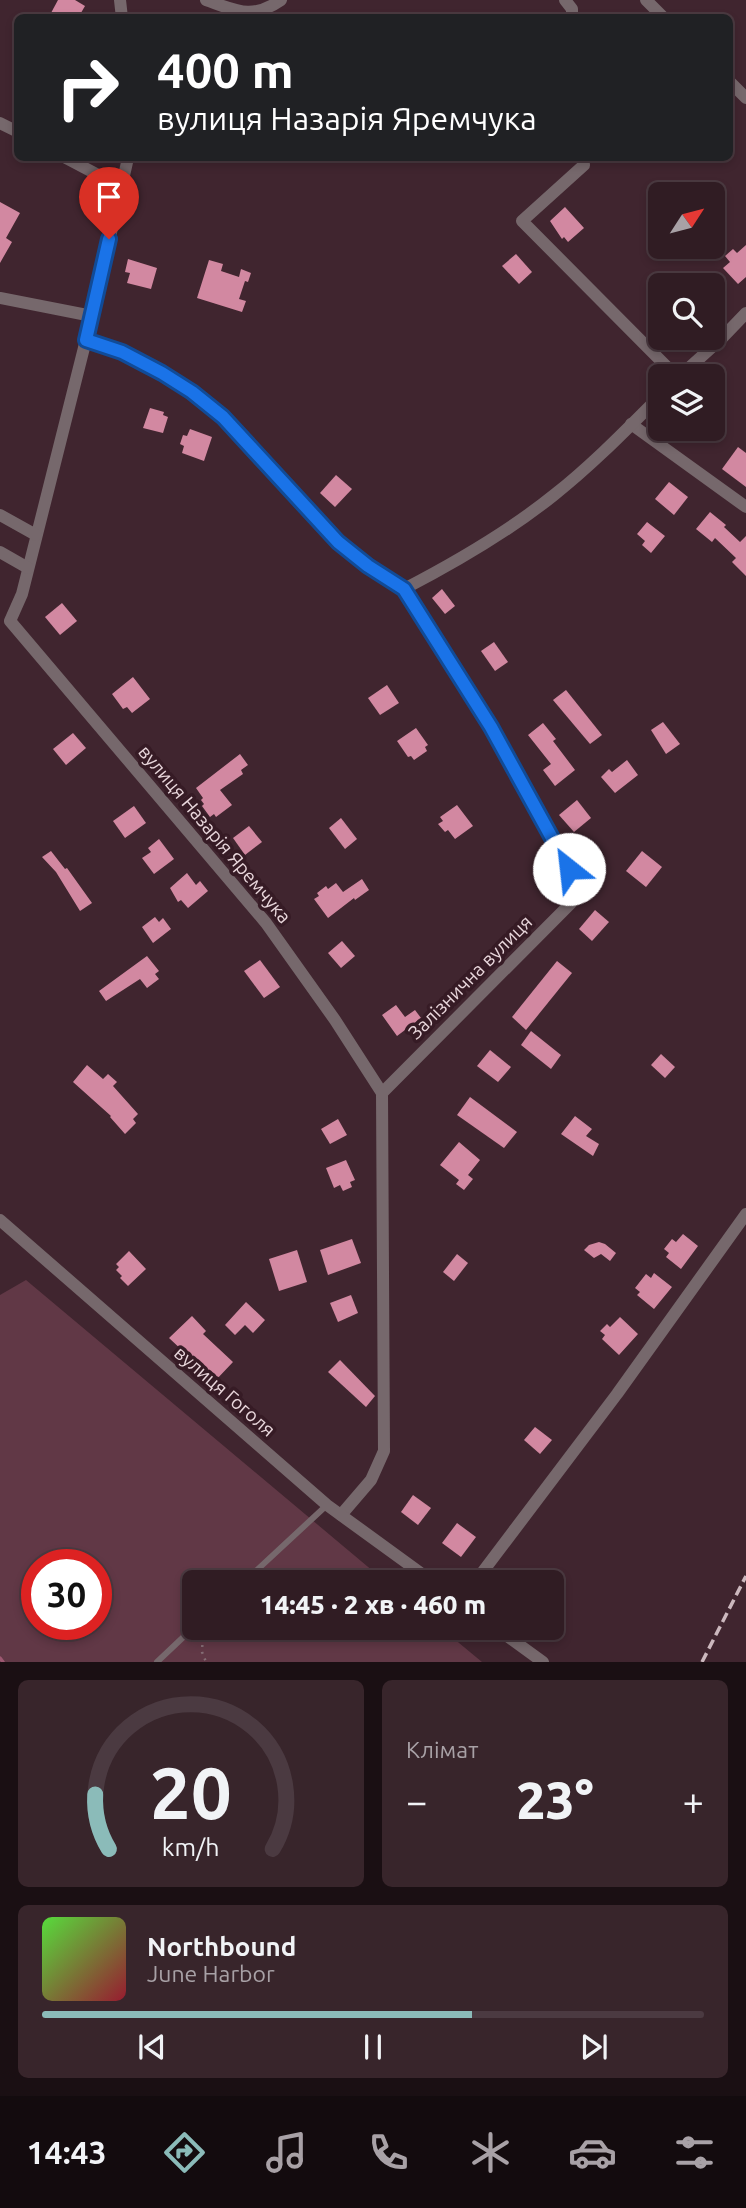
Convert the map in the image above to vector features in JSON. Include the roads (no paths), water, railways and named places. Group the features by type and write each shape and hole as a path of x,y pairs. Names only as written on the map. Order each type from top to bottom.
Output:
{"street":[{"path":"206,0 249,13 261,11 281,0"},
{"path":"646,0 660,14"},
{"path":"733,85 746,98"},
{"path":"72,161 121,187"},
{"name":"вулиця Назарія Яремчука","path":"127,161 92,316 22,594 5,625 266,923 335,1020 382,1093"},
{"path":"583,161 583,165 522,221 666,364"},
{"path":"0,298 92,316"},
{"path":"691,364 746,313"},
{"name":"Залізнична вулиця","path":"86,340 122,352 192,392 223,417 328,532 368,566 404,589 491,727 582,892 382,1093"},
{"path":"404,589 450,565 509,528 580,473 648,408"},
{"path":"631,425 746,507"},
{"path":"0,515 36,535"},
{"path":"0,552 28,568"},
{"path":"341,1515 371,1480 384,1451 382,1093"},
{"path":"484,1570 617,1394 746,1214"},
{"name":"вулиця Гоголя","path":"0,1220 327,1505 417,1570"},
{"path":"509,1640 527,1656 543,1662"}],"lane":[{"path":"257,1570 327,1505"},
{"path":"157,1662 182,1638"}],"waterway":[{"path":"0,1658 3,1662"}],"railway":[{"path":"702,1662 746,1576"}]}
